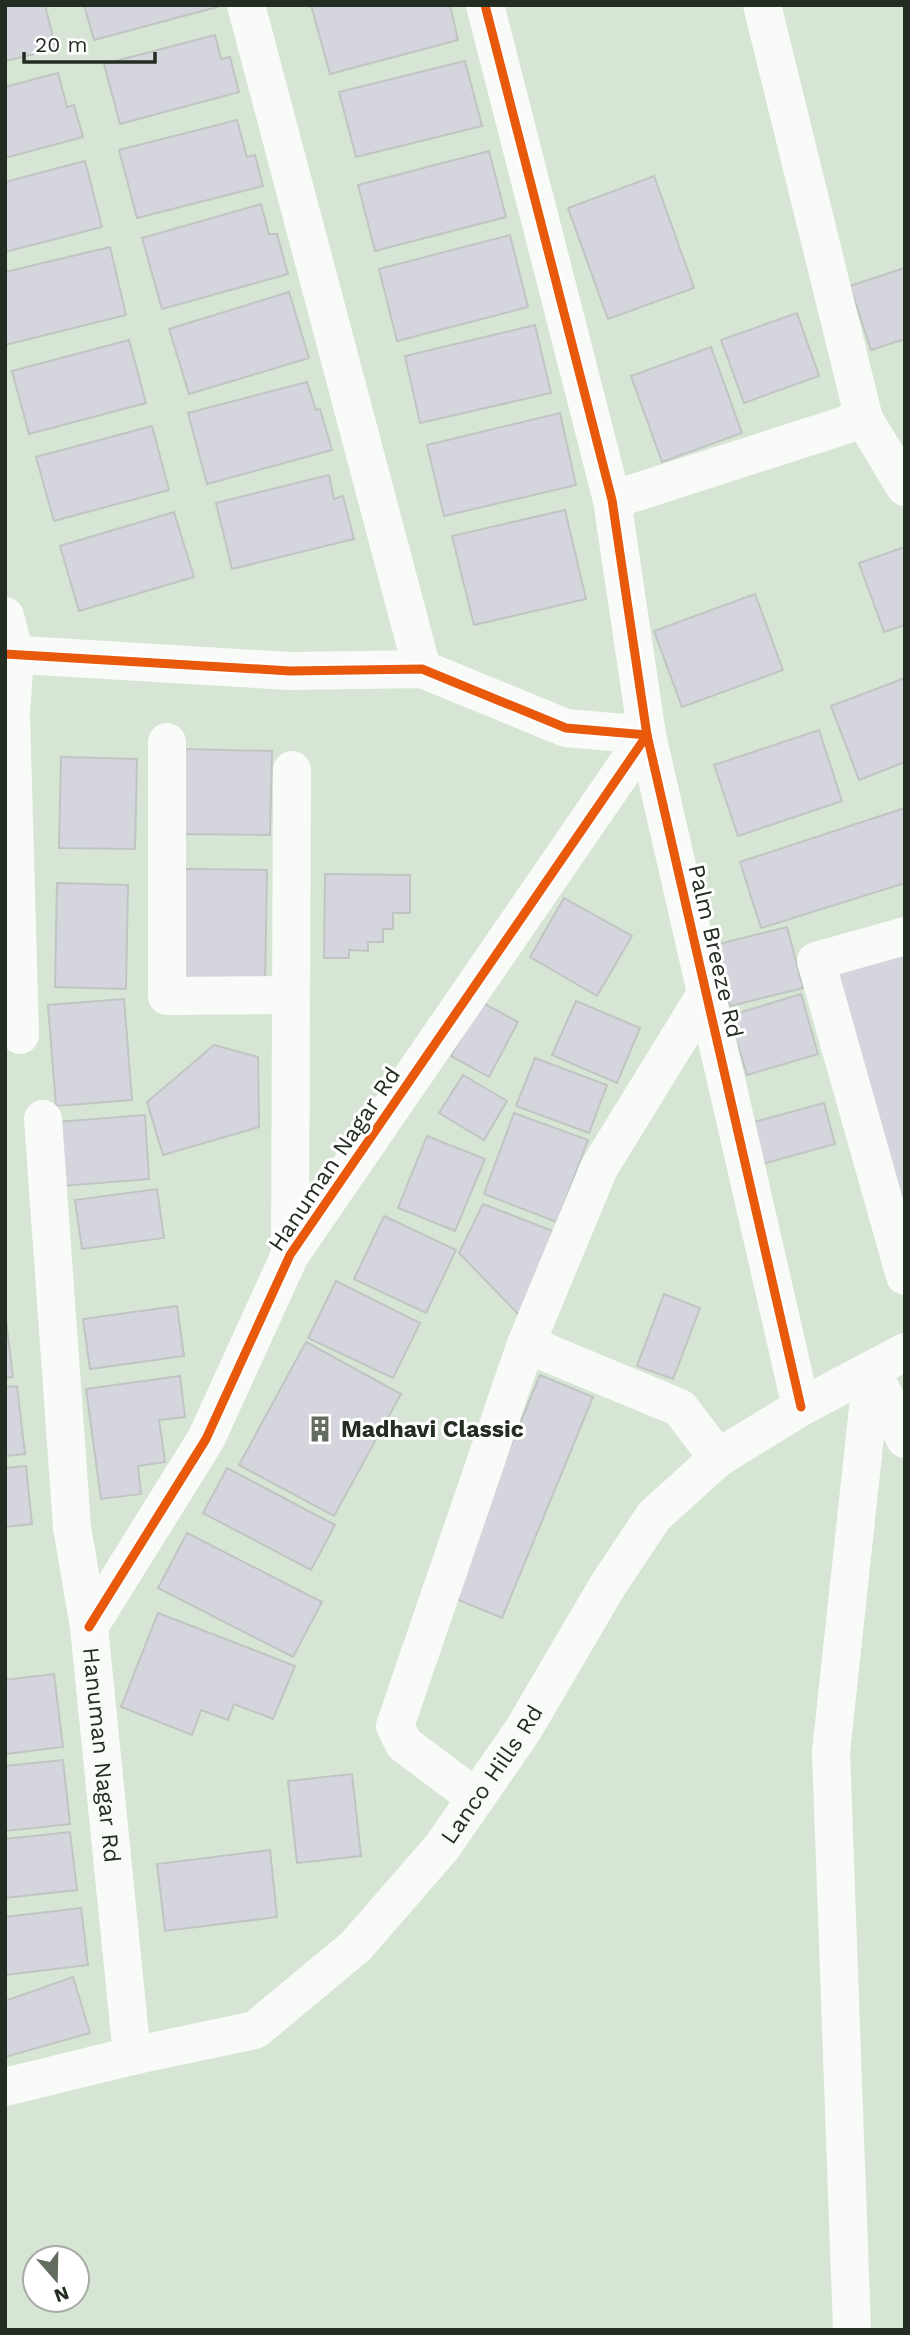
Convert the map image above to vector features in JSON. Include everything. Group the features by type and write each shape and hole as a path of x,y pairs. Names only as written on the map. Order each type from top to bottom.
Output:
{"street":[{"path":"246,5 422,669"},
{"name":"Palm Breeze Rd","path":"485,5 612,500 647,735 801,1407"},
{"path":"762,5 863,419 905,487"},
{"path":"612,500 863,419"},
{"path":"5,616 10,654 20,1035"},
{"path":"10,654 290,671 422,669 566,727 647,735"},
{"name":"Hanuman Nagar Rd","path":"132,2056 89,1627 206,1439 290,1255 647,735"},
{"path":"167,742 167,996 289,995"},
{"path":"290,1255 292,770"},
{"path":"905,936 816,961 905,1276"},
{"path":"476,1798 404,1744 395,1726 526,1344 599,1168 706,994"},
{"path":"43,1119 72,1527 89,1627"},
{"path":"526,1344 680,1408 718,1458"},
{"name":"Lanco Hills Rd","path":"5,2087 254,2030 356,1946 442,1847 523,1730 608,1585 654,1516 718,1458 801,1407 905,1352"},
{"path":"872,1371 905,1439"},
{"path":"852,2330 831,1752 872,1371"}],"building":[{"path":"5,5 45,5 56,49 5,61"},
{"path":"84,5 216,5 217,7 94,40"},
{"path":"311,5 450,5 458,40 330,74"},
{"path":"215,35 221,59 230,57 239,92 120,124 104,64"},
{"path":"465,61 482,126 356,157 339,92"},
{"path":"58,73 67,107 74,105 83,137 5,158 5,87"},
{"path":"237,120 247,157 255,155 263,186 137,218 119,150"},
{"path":"489,151 506,217 375,251 358,185"},
{"path":"85,161 102,227 5,252 5,182"},
{"path":"654,176 694,288 608,319 568,208"},
{"path":"261,204 269,234 277,234 288,274 162,309 142,238"},
{"path":"510,235 528,307 397,341 379,269"},
{"path":"110,247 126,315 5,345 5,272"},
{"path":"905,268 905,339 871,350 850,286"},
{"path":"289,292 309,358 189,394 169,329"},
{"path":"797,313 819,376 744,403 721,340"},
{"path":"535,325 551,393 420,423 405,356"},
{"path":"129,340 146,403 29,434 12,371"},
{"path":"711,347 742,433 662,462 631,376"},
{"path":"307,382 316,410 320,409 332,450 207,484 188,413"},
{"path":"560,413 576,485 444,516 427,445"},
{"path":"152,426 169,490 54,521 36,457"},
{"path":"329,475 334,499 343,496 354,539 232,569 216,503"},
{"path":"565,510 586,599 474,625 452,536"},
{"path":"174,512 194,577 79,611 60,546"},
{"path":"905,547 905,625 884,632 859,563"},
{"path":"755,594 783,670 682,707 654,631"},
{"path":"905,678 905,762 859,780 831,706"},
{"path":"819,730 842,801 738,836 714,765"},
{"path":"181,749 272,751 270,835 179,834"},
{"path":"61,757 137,759 135,849 59,848"},
{"path":"905,808 905,883 761,928 740,862"},
{"path":"185,869 267,870 265,983 182,981"},
{"path":"325,874 410,875 410,913 393,913 393,929 383,929 383,942 368,942 368,951 349,950 349,958 324,958"},
{"path":"57,883 128,885 126,989 55,987"},
{"path":"564,898 632,936 597,996 530,957"},
{"path":"787,927 803,988 730,1006 715,945"},
{"path":"905,951 905,1226 831,973"},
{"path":"801,994 818,1054 747,1075 729,1016"},
{"path":"124,999 132,1100 56,1106 48,1005"},
{"path":"576,1001 640,1028 617,1083 552,1055"},
{"path":"481,1002 518,1022 489,1077 451,1056"},
{"path":"214,1045 258,1057 259,1127 163,1155 147,1102"},
{"path":"535,1058 607,1085 589,1133 516,1106"},
{"path":"463,1075 507,1101 484,1140 439,1113"},
{"path":"824,1103 835,1144 762,1164 750,1123"},
{"path":"514,1113 588,1140 557,1222 484,1194"},
{"path":"145,1115 149,1179 62,1186 57,1122"},
{"path":"427,1136 485,1159 455,1231 398,1208"},
{"path":"157,1189 164,1238 82,1249 75,1200"},
{"path":"483,1204 553,1231 520,1316 459,1253"},
{"path":"384,1216 456,1250 426,1313 354,1279"},
{"path":"336,1281 420,1323 393,1378 308,1338"},
{"path":"664,1294 700,1308 673,1379 637,1366"},
{"path":"177,1306 184,1356 90,1369 83,1319"},
{"path":"5,1312 13,1377 5,1378"},
{"name":"Madhavi Classic","path":"306,1342 401,1394 334,1516 239,1465"},
{"path":"540,1375 593,1397 502,1618 449,1596"},
{"path":"180,1376 185,1417 159,1420 165,1462 138,1466 141,1494 101,1499 86,1389"},
{"path":"17,1386 25,1454 5,1456 5,1387"},
{"path":"26,1466 32,1524 5,1527 5,1468"},
{"path":"227,1468 335,1525 311,1570 203,1513"},
{"path":"187,1533 322,1602 293,1657 158,1588"},
{"path":"158,1613 295,1666 273,1719 234,1704 228,1720 201,1710 192,1735 121,1707"},
{"path":"54,1674 63,1747 5,1754 5,1680"},
{"path":"63,1760 70,1824 5,1831 5,1766"},
{"path":"352,1774 361,1856 297,1863 288,1781"},
{"path":"70,1832 77,1890 5,1898 5,1839"},
{"path":"270,1850 277,1917 165,1931 157,1864"},
{"path":"81,1908 88,1965 5,1975 5,1917"},
{"path":"73,1977 90,2033 5,2057 5,2001"}],"cycle path":[{"path":"485,5 612,500 647,735 801,1407"},
{"path":"5,654 290,671 422,669 566,728 647,735 290,1255 206,1439 89,1627"}],"place":[{"name":"Madhavi Classic","path":"320,1429"}]}
